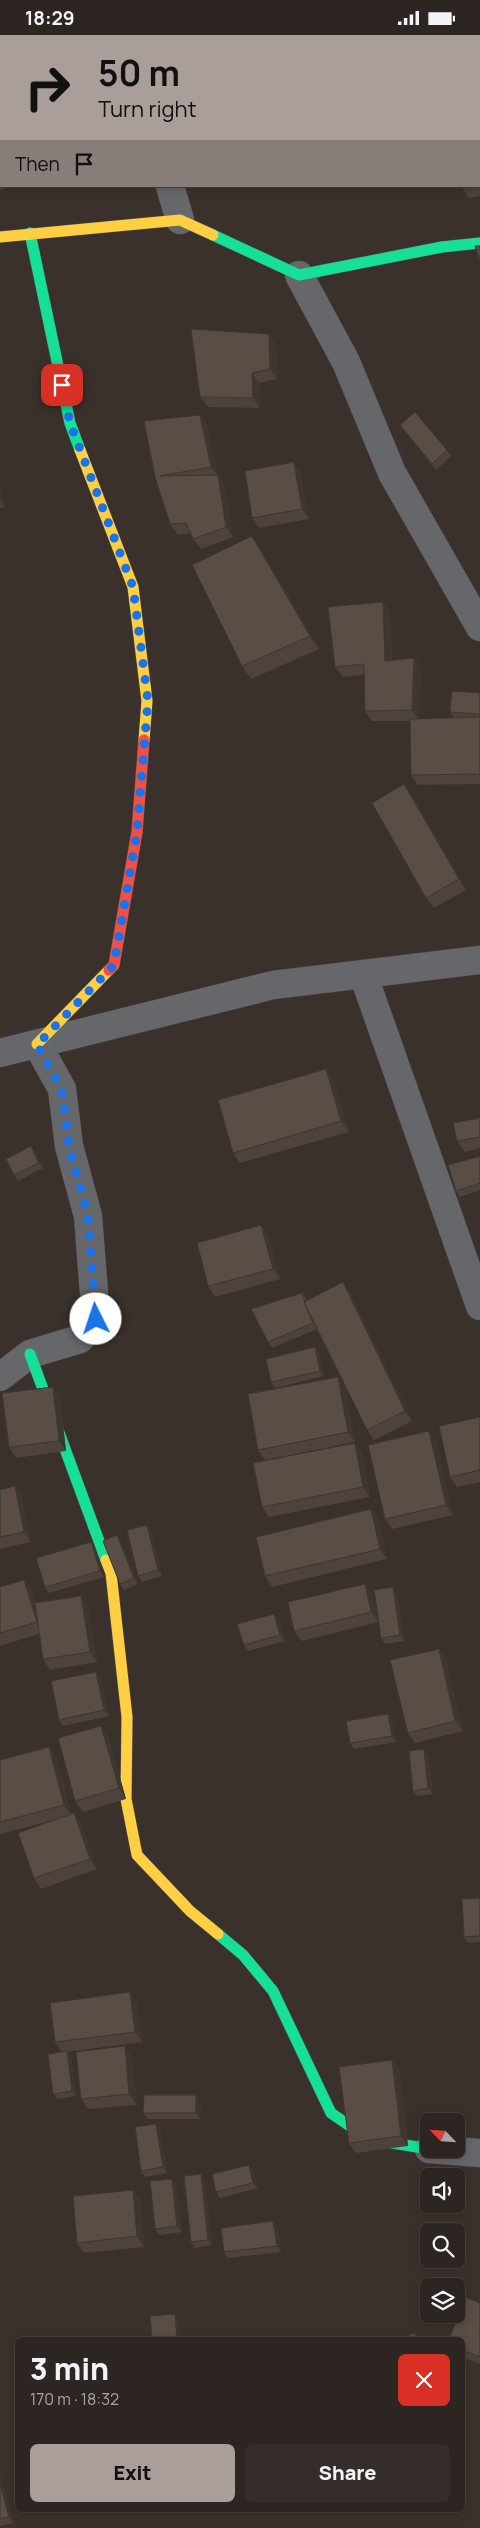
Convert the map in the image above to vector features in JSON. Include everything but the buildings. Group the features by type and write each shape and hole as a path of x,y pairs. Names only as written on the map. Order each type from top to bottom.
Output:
{"street":[{"path":"170,187 180,220"},
{"path":"0,237 180,220 300,275 442,247 480,243"},
{"path":"30,233 70,423 133,587 148,701 137,832 114,965 37,1045"},
{"path":"300,275 346,362 392,473 480,627"},
{"path":"0,1053 273,985 480,960"},
{"path":"363,974 480,1306"},
{"path":"0,1377 30,1354 80,1339 96,1319 88,1216 69,1146 62,1089 37,1045"},
{"path":"30,1354 111,1573 126,1717 126,1799 137,1855 190,1911 243,1955 273,1991 332,2113 369,2139 420,2148"},
{"path":"465,2152 480,2153"}],"traffic: fast":[{"path":"30,233 70,423 80,450"},
{"path":"213,235 299,275 442,247 480,243"},
{"path":"30,1354 106,1560"},
{"path":"218,1934 243,1955 273,1991 331,2113 369,2139 420,2148"}],"traffic: slow":[{"path":"0,237 180,220 213,235"},
{"path":"80,450 133,587 147,701 144,740"},
{"path":"37,1044 109,970"},
{"path":"106,1560 111,1573 127,1717 126,1799 137,1855 190,1911 218,1934"}],"traffic: jam":[{"path":"109,970 114,965 137,832 144,740"}],"route":[{"path":"62,385 70,423 133,587 148,701 137,832 114,965 37,1045 62,1089 69,1146 88,1216 96,1319"}]}
